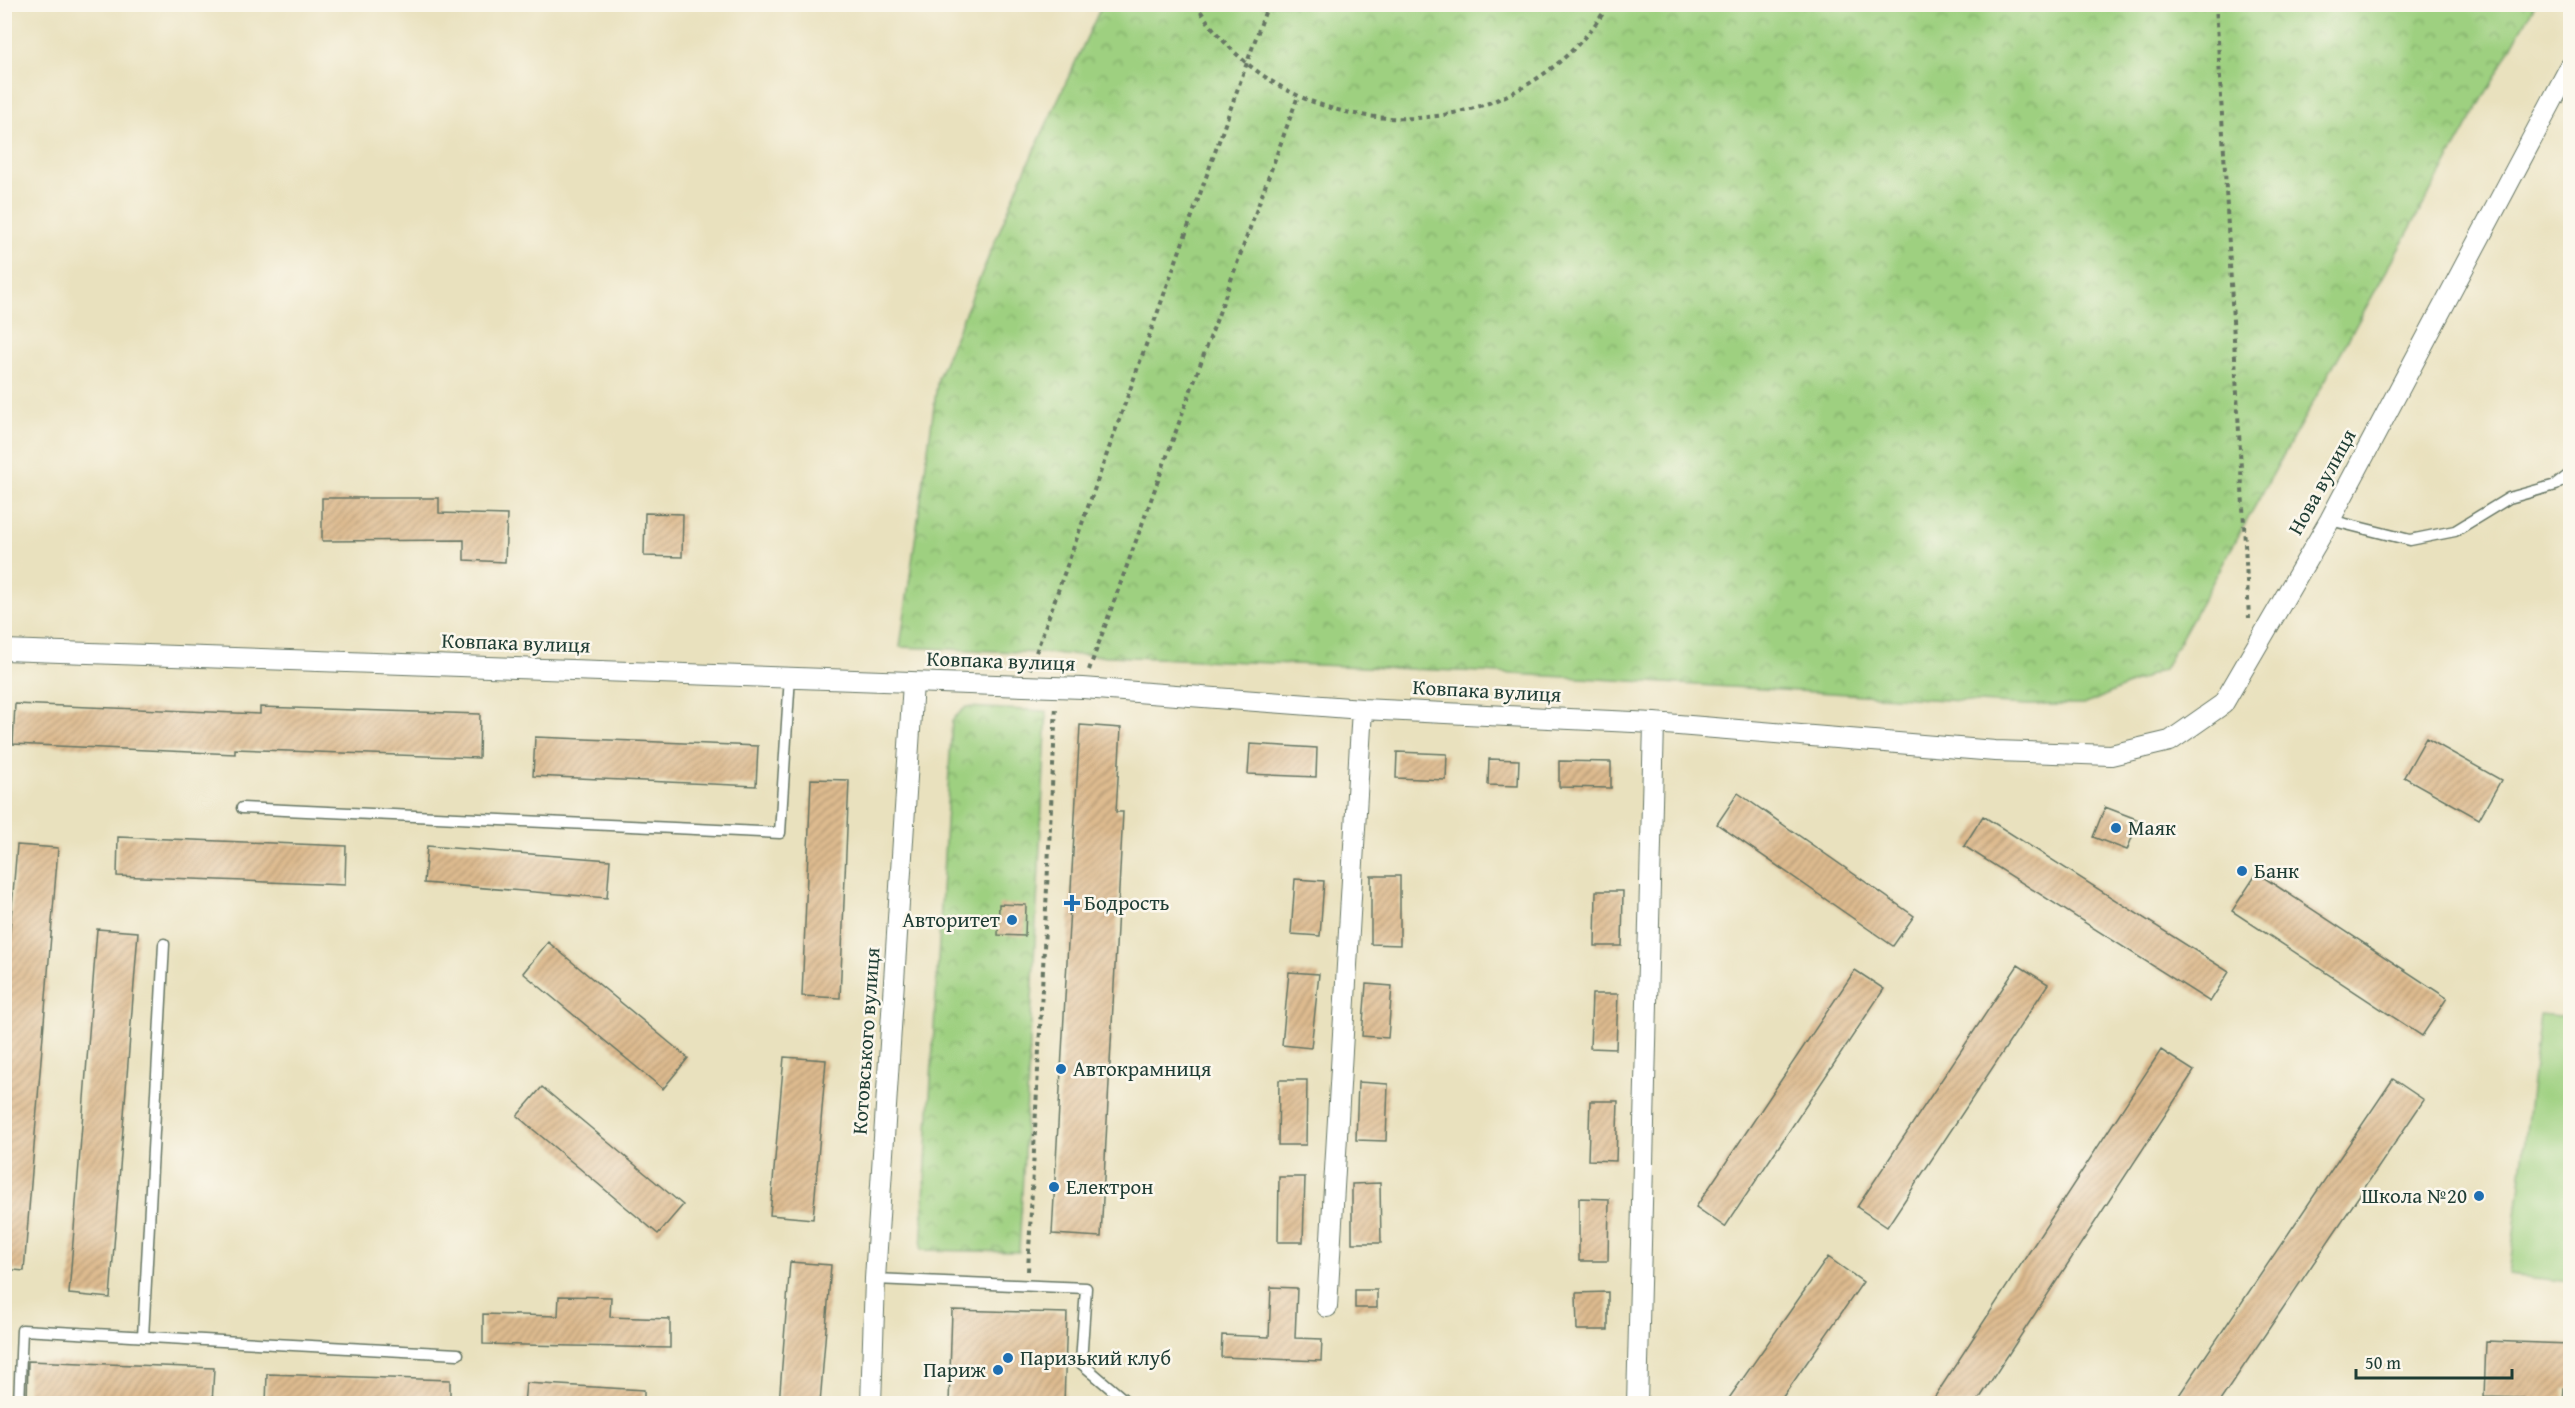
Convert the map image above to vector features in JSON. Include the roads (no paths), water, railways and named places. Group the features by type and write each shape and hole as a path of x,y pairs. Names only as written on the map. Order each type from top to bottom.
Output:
{"street":[{"name":"Нова вулиця","path":"1995,751 2111,755 2170,741 2223,704 2330,520 2571,67"},
{"name":"Ковпака вулиця","path":"4,650 1083,688 1362,709 1654,723 1995,751"},
{"name":"Котовського вулиця","path":"871,1404 875,1279 913,683"},
{"path":"1327,1307 1362,709"},
{"path":"1637,1404 1654,723"}],"lane":[{"path":"2330,520 2410,540 2455,531 2509,498 2556,485 2571,474"},
{"path":"242,808 780,833 790,676"},
{"path":"143,1337 164,944"},
{"path":"875,1279 1086,1288 1082,1363 1129,1404"},
{"path":"19,1404 22,1330 458,1354"}],"place":[{"name":"Маяк","path":"2116,828"},
{"name":"Банк","path":"2242,871"},
{"name":"Бодрость","path":"1072,903"},
{"name":"Авторитет","path":"1012,920"},
{"name":"Автокрамниця","path":"1061,1069"},
{"name":"Електрон","path":"1054,1187"},
{"name":"Школа №20","path":"2479,1196"},
{"name":"Паризький клуб","path":"1008,1358"},
{"name":"Париж","path":"998,1370"}]}
